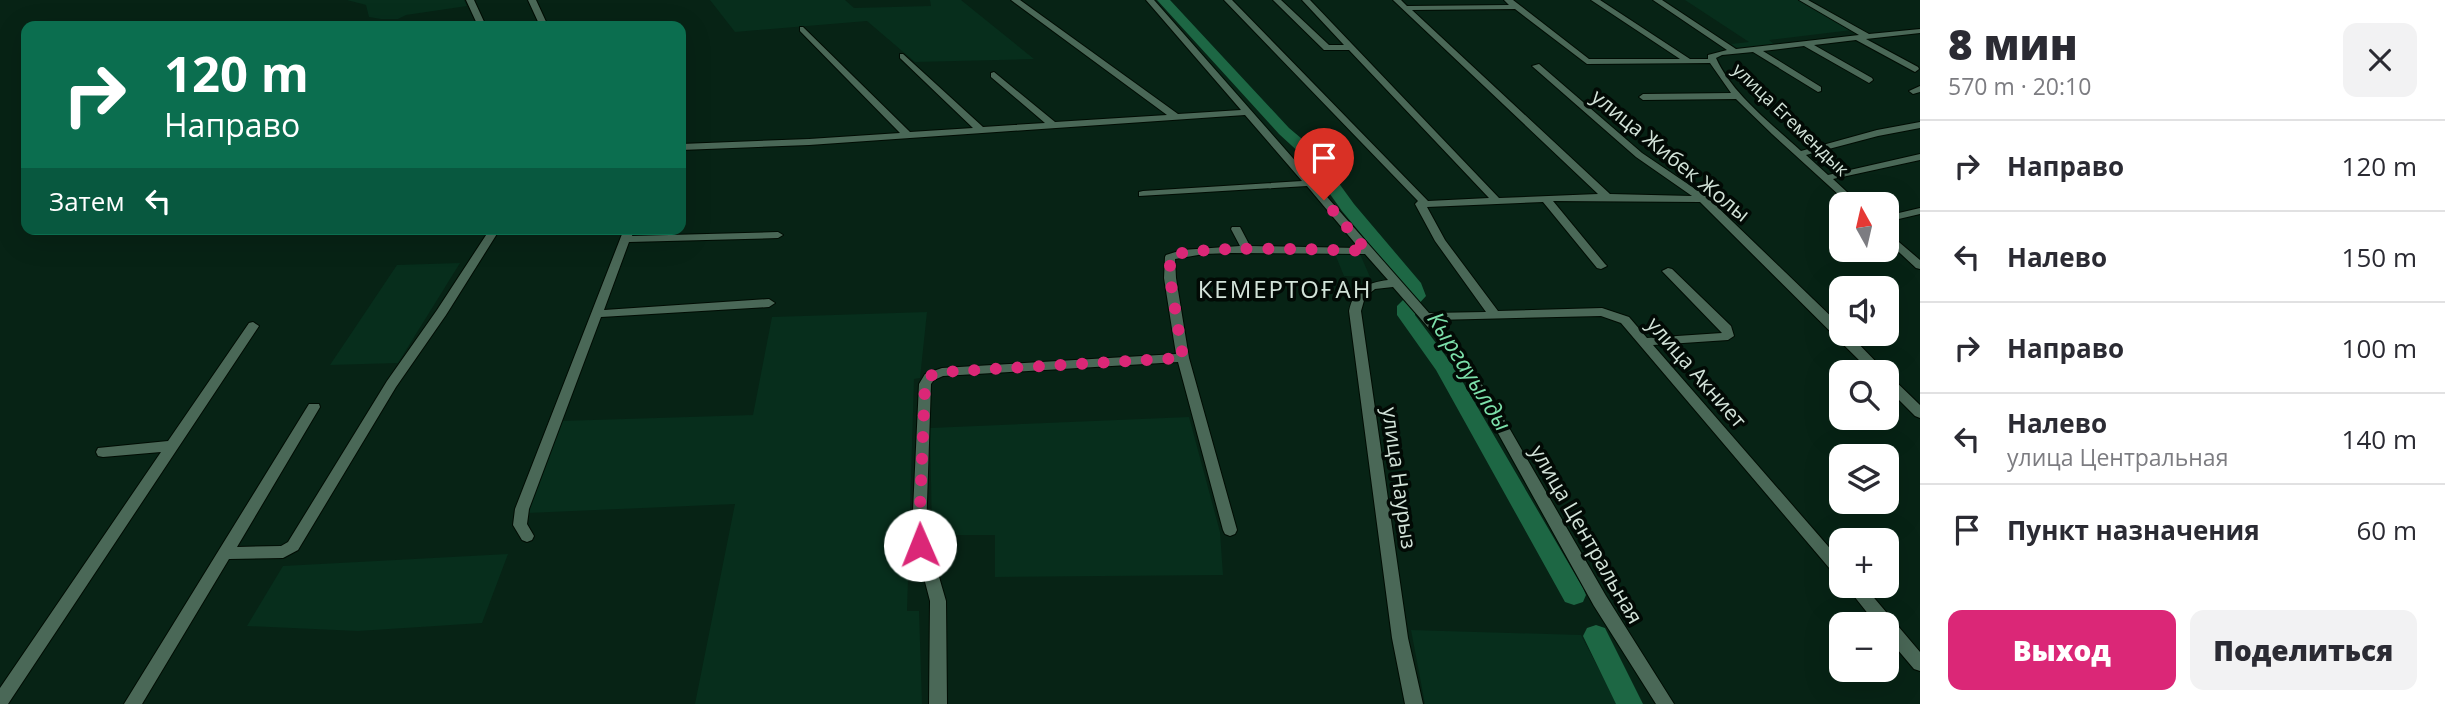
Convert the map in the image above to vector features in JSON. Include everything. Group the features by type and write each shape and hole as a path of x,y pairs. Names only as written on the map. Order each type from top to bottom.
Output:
{"street":[{"path":"470,0 480,21"},
{"path":"532,0 542,21"},
{"path":"1016,0 1176,117"},
{"name":"улица Центральная","path":"1150,0 1451,346 1495,415 1594,590 1665,704"},
{"path":"1228,0 1426,204"},
{"path":"1277,0 1327,48 1350,47"},
{"path":"1306,0 1497,201"},
{"path":"1397,0 1609,199"},
{"path":"1508,0 1587,62 1712,58 1734,51 1920,31"},
{"path":"1595,0 1686,59"},
{"path":"1657,0 1734,51"},
{"path":"1803,0 1868,37"},
{"path":"1406,8 1517,7"},
{"path":"803,29 906,135"},
{"path":"1858,38 1915,69"},
{"path":"1806,44 1869,80"},
{"path":"1754,49 1818,89"},
{"path":"903,56 980,130"},
{"name":"улица Егемендык","path":"1712,58 1740,96 1842,192"},
{"name":"улица Жибек Жолы","path":"1536,66 1639,155 1703,199 1829,322"},
{"path":"994,75 1053,125"},
{"path":"1643,97 1740,96"},
{"path":"686,147 1246,112"},
{"path":"1799,154 1877,133 1920,125"},
{"path":"1826,177 1920,157"},
{"path":"1143,194 1310,183"},
{"path":"1494,314 1440,241 1420,204 1546,199 1703,199"},
{"path":"1546,199 1601,266"},
{"path":"1899,216 1920,211"},
{"path":"1236,229 1247,250"},
{"path":"686,234 778,235"},
{"path":"226,553 283,552 293,546 391,384 442,313 491,235"},
{"path":"527,536 520,525 522,509 627,235"},
{"path":"1899,246 1920,266"},
{"path":"1230,530 1183,358 1170,278 1170,257 1182,253 1247,250 1367,251"},
{"path":"1644,342 1728,336 1727,329 1668,271"},
{"name":"улица Наурыз","path":"1398,287 1370,286 1357,298 1356,311 1400,638 1414,704"},
{"path":"597,314 769,303"},
{"name":"улица Акниет","path":"1421,313 1602,313 1625,320 1829,558"},
{"path":"0,702 253,326"},
{"name":"улица Жибек Жолы","path":"1853,346 1867,360"},
{"path":"938,704 938,601 919,532 925,384 929,376 942,372 1183,358"},
{"path":"1899,392 1920,413"},
{"path":"133,704 314,407"},
{"path":"103,452 172,446"},
{"path":"1864,598 1920,664"}],"shaded area":[{"path":"347,0 464,0 467,6 406,15 398,19 381,19 369,17 366,5"},
{"path":"710,0 845,0 854,8 931,6 930,0 961,0 1034,59 915,62 867,21 735,32"},
{"path":"1685,0 1798,0 1852,30 1769,40 1775,45 1738,49 1731,44 1749,42"},
{"path":"1335,254 1360,254 1370,277 1344,276"},
{"path":"460,263 398,363 330,365 397,265"},
{"path":"927,312 920,378 914,379 907,611 919,611 922,704 695,704 735,504 527,513 561,421 753,415 772,317"},
{"path":"1189,417 1220,532 1223,575 995,577 995,535 932,535 930,428"},
{"path":"508,554 482,623 358,631 247,626 283,566"},
{"path":"1411,630 1581,635 1617,704 1425,704"}],"waterway":[{"name":"Кыргауылды","path":"1163,0 1284,131 1302,145 1348,208 1415,287 1417,296 1406,306 1406,315 1444,367 1574,595"},
{"path":"1596,636 1630,704"}],"district":[{"name":"КЕМЕРТОҒАН","path":"1285,288"}],"route":[{"path":"920,545 925,384 929,376 942,372 1183,358 1170,278 1170,257 1182,253 1247,250 1367,251 1324,200"}]}
